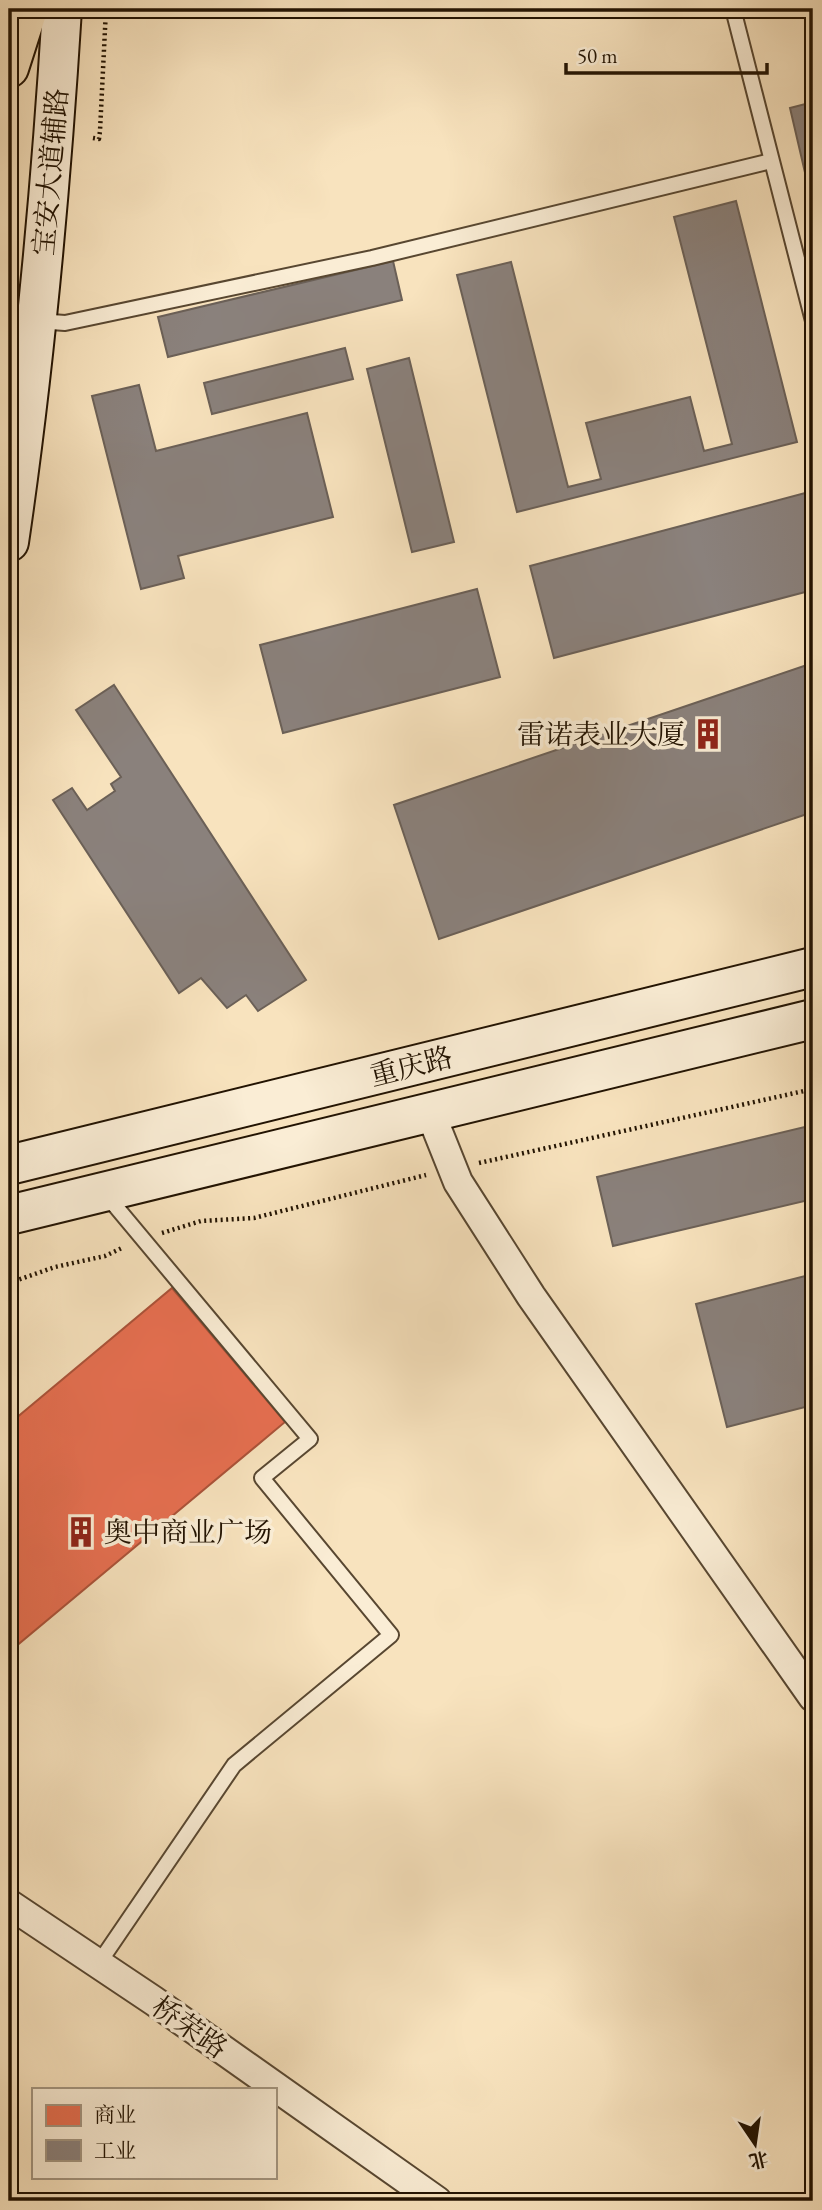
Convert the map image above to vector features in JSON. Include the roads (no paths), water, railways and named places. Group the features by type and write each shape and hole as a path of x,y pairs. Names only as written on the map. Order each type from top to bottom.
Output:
{"main road":[{"path":"9,68 28,9"},
{"name":"宝安大道辅路","path":"9,542 26,422 54,148 62,9"},
{"name":"重庆路","path":"9,1165 813,967"},
{"name":"重庆路","path":"9,1215 813,1019"},
{"path":"206,1116 218,1165"}],"street":[{"path":"430,1112 458,1182 531,1296 813,1697"},
{"name":"桥荣路","path":"9,1904 276,2088"},
{"name":"桥荣路","path":"276,2088 437,2201"}],"lane":[{"path":"733,9 813,321"},
{"path":"36,321 65,323 359,261 771,161"},
{"path":"99,1964 234,1765 391,1635 262,1478 310,1438 104,1192"}],"place":[{"name":"雷诺表业大厦","path":"708,734"},
{"name":"奥中商业广场","path":"81,1532"}]}
